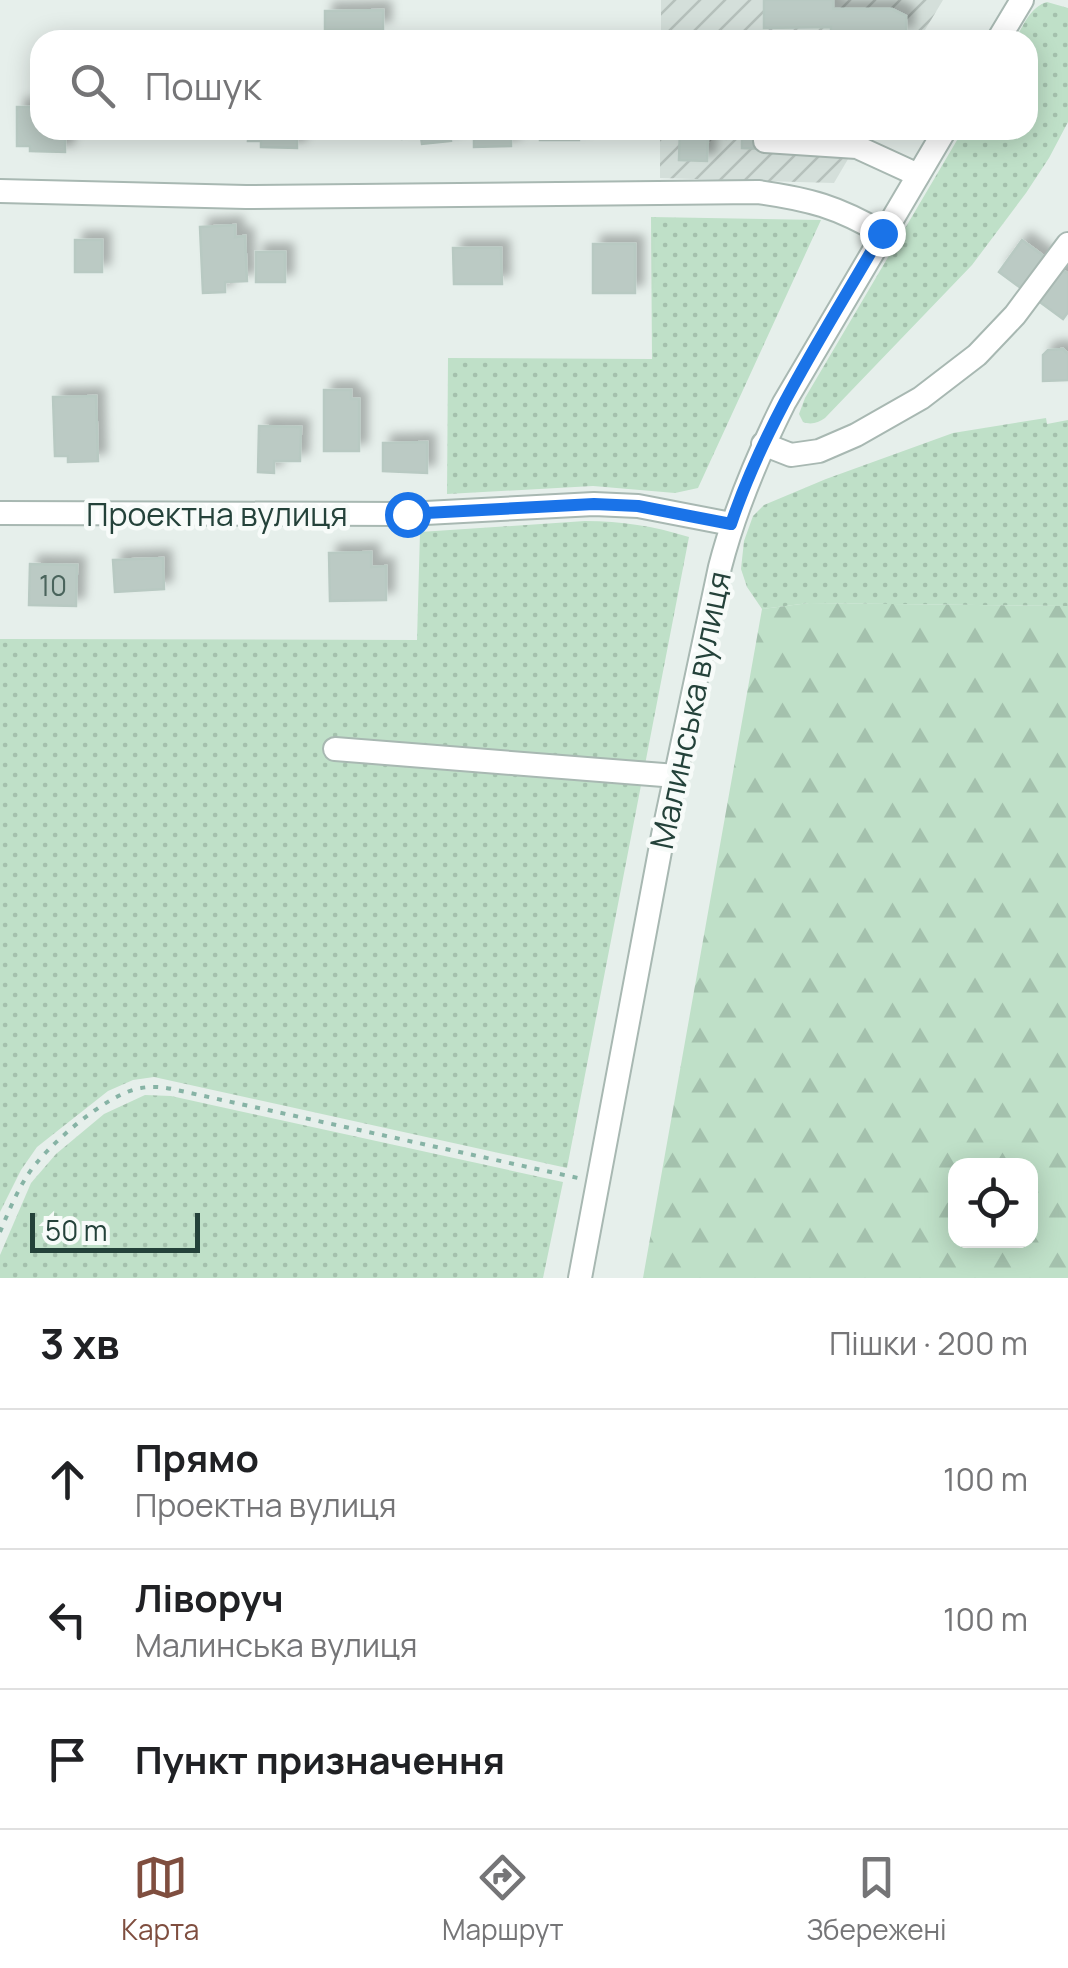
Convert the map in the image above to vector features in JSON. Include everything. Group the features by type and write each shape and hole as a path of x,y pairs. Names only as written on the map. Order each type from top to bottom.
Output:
{"street":[{"path":"1004,30 1022,0"},
{"name":"Малинська вулиця","path":"580,1278 676,776 731,524 784,403 939,140"},
{"path":"765,141 857,147 918,175"},
{"path":"0,192 246,197 758,192 834,207 882,233"},
{"path":"764,444 791,456 819,451 921,398 977,354 1015,315 1068,244"},
{"name":"Проектна вулиця","path":"0,513 407,514 594,504 638,506 731,524"},
{"path":"335,749 676,776"}],"path":[{"path":"0,1232 26,1178 44,1153 104,1104 140,1088 172,1089 599,1182"}],"shaded area":[{"path":"661,0 943,0 925,30 661,30"},
{"path":"660,140 859,140 834,183 660,178"}],"green space":[{"path":"1041,4 1068,8 1068,122 1049,158 972,265 825,418 803,422 799,414 805,398 957,140 1038,140 1038,30 1020,30"},
{"path":"651,217 821,220 698,488 675,493 593,486 447,494 448,358 652,359"},
{"path":"1046,418 1047,424 1068,420 1068,606 809,603 762,609 747,587 741,569 744,541 753,516 764,505 953,433"},
{"path":"585,521 637,525 689,537 567,1168 154,1077 133,1080 108,1091 37,1147 0,1212 0,639 417,640 420,532"},
{"path":"809,603 1068,606 1068,1278 643,1278 762,609"},
{"path":"145,1095 171,1096 563,1182 543,1278 0,1278 0,1255 31,1183 56,1154 104,1114"}],"building":[{"path":"764,0 833,0 833,9 892,9 906,16 906,30 764,28"},
{"path":"383,10 383,29 325,30 325,11"},
{"path":"17,107 30,107 30,140 65,140 65,152 30,151 30,146 17,146"},
{"path":"297,140 297,148 261,147 261,141 248,141"},
{"path":"421,140 451,140 451,141 422,144"},
{"path":"474,140 511,140 511,146 474,147"},
{"path":"680,140 708,140 707,161 679,160"},
{"path":"742,140 774,140 767,149 742,148"},
{"path":"235,225 235,237 245,236 247,281 225,282 225,292 203,293 200,227"},
{"path":"75,240 102,240 102,272 75,272"},
{"path":"1022,240 1068,274 1068,312 1063,319 999,272"},
{"path":"593,244 635,244 635,293 593,293"},
{"path":"453,248 501,248 502,284 454,284"},
{"path":"256,252 285,252 285,282 256,282"},
{"path":"1063,349 1068,354 1068,380 1043,381 1043,355 1048,350"},
{"path":"324,390 351,390 351,399 359,399 359,451 324,451"},
{"path":"96,396 98,461 68,462 68,456 55,456 53,397"},
{"path":"259,426 301,427 300,461 274,461 274,473 258,472"},
{"path":"427,442 427,473 383,471 383,443"},
{"path":"371,552 371,567 386,566 386,600 330,601 329,553"},
{"path":"163,558 164,589 115,592 113,560"},
{"path":"30,564 77,565 76,606 29,605"}],"route":[{"path":"407,514 594,504 638,506 731,524 784,403 882,233"}]}
